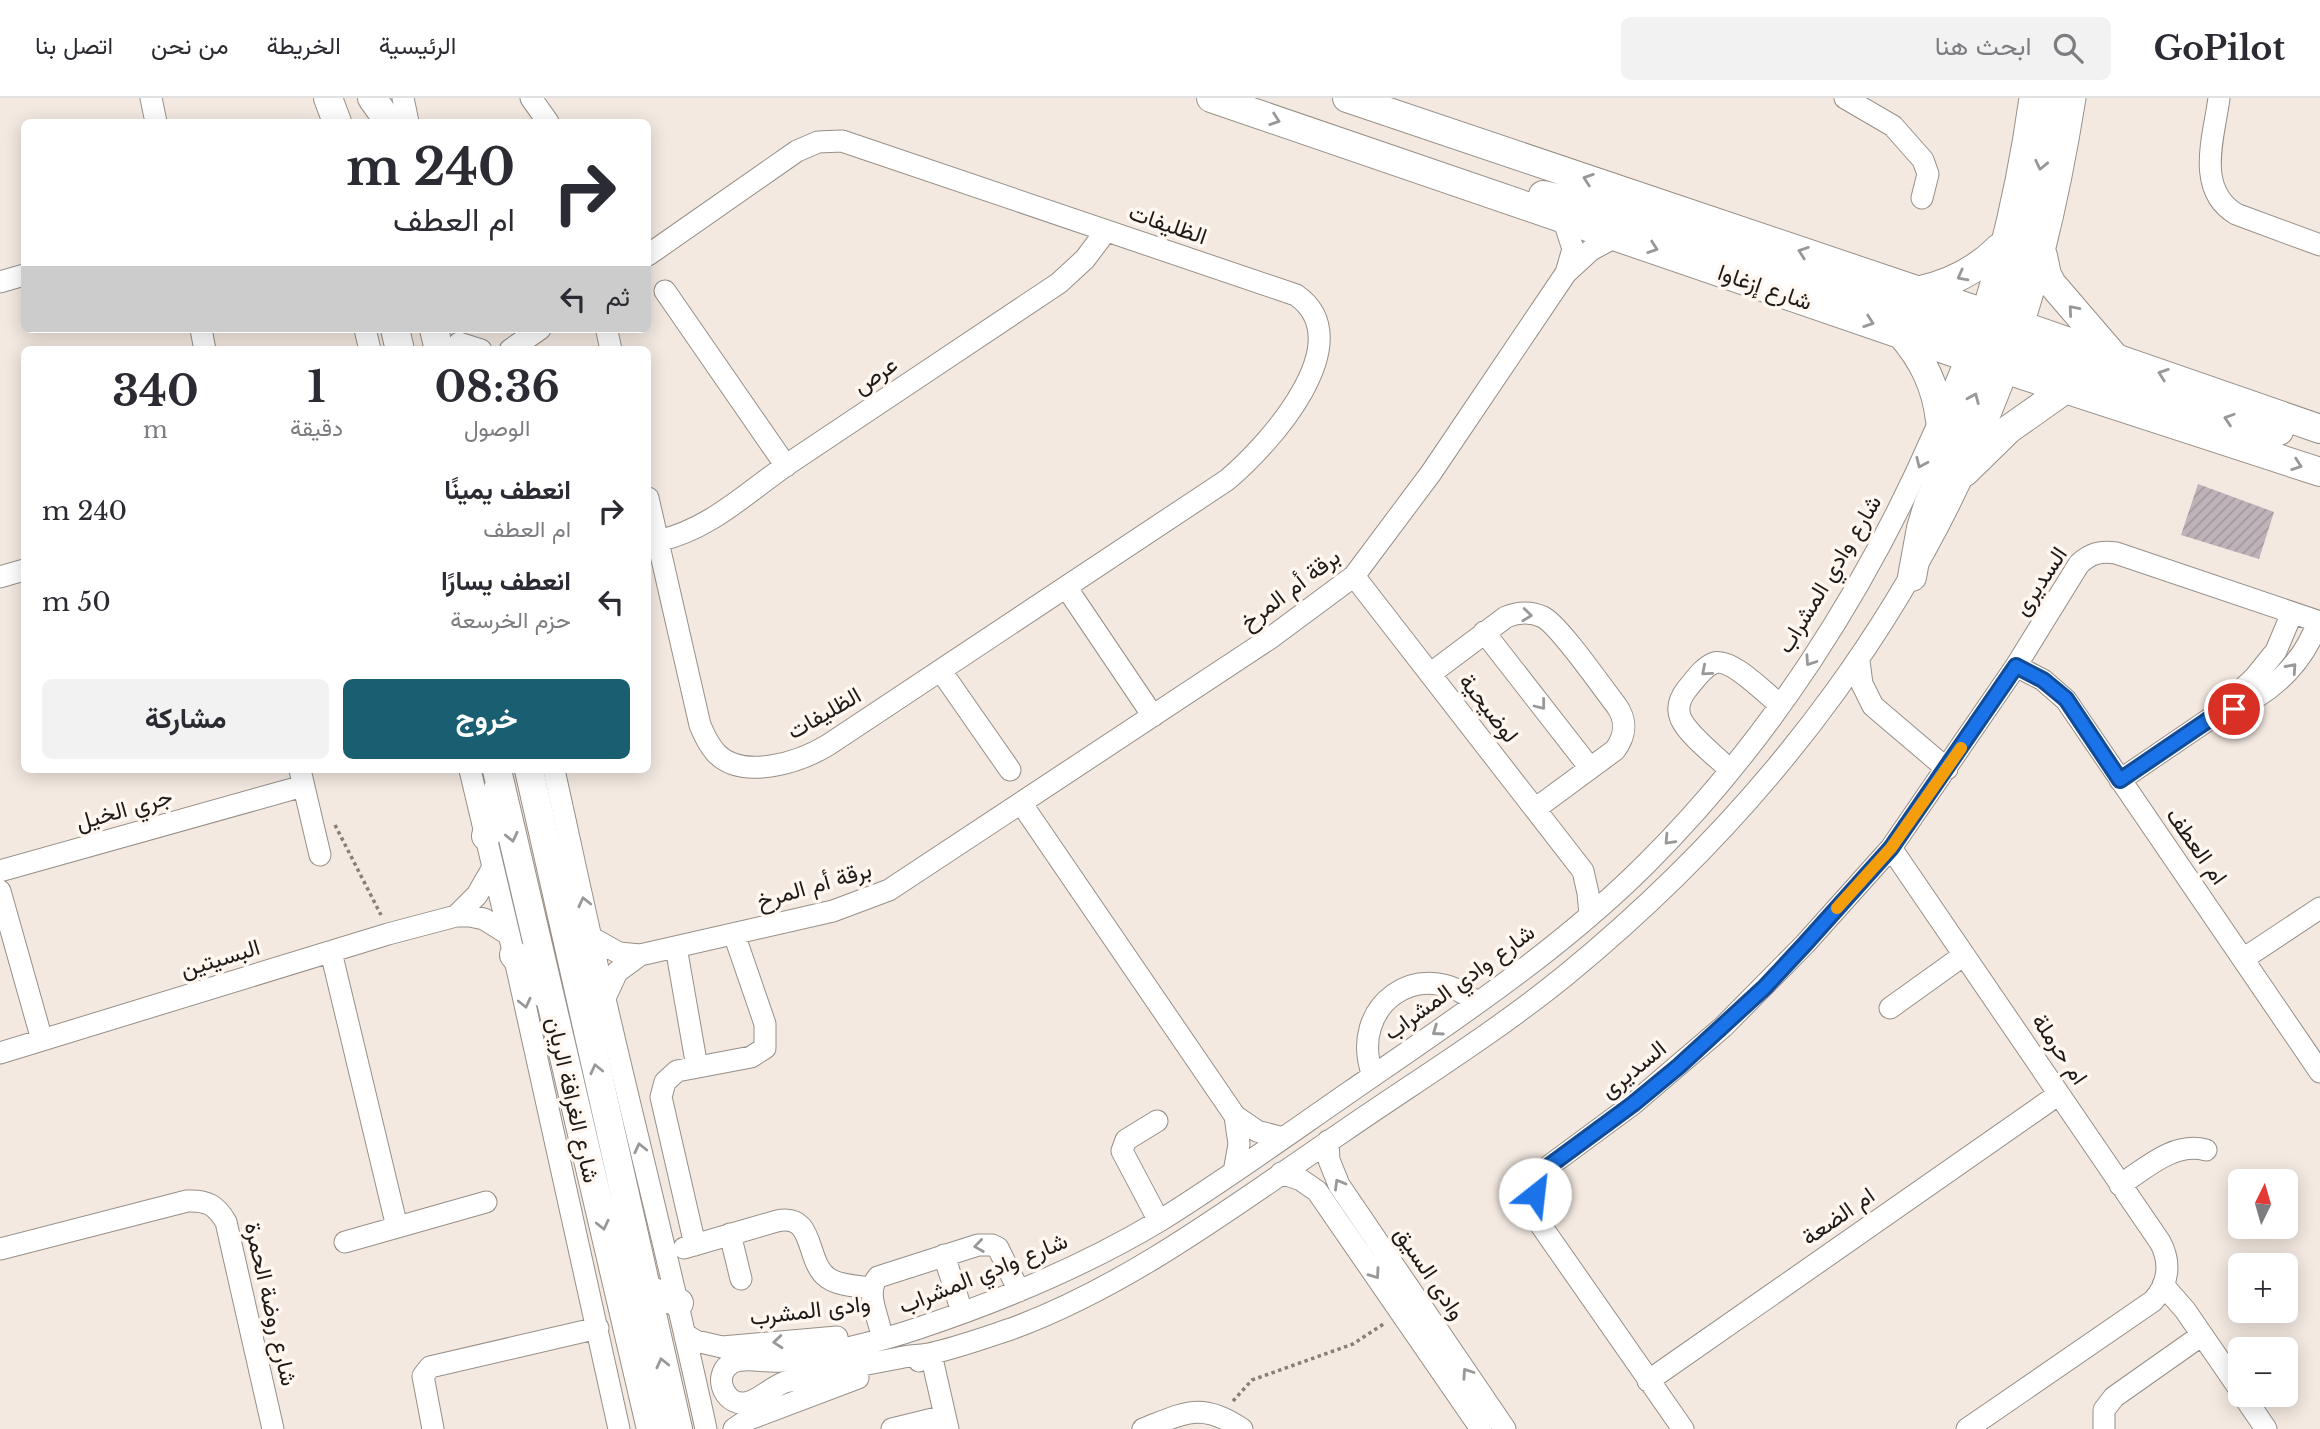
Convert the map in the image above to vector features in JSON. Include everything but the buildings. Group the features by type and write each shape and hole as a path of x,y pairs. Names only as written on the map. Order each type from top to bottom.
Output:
{"main road":[{"path":"372,98 388,119"},
{"path":"384,98 389,119"},
{"name":"شارع إزغاوا","path":"1211,98 1900,333 1995,341 2115,358 2320,432"},
{"name":"شارع إزغاوا","path":"1347,98 1917,291 2067,388 2320,472"},
{"path":"1912,577 1918,540 1928,505 1995,341 2043,160 2053,98"},
{"path":"1467,185 1536,193 1604,209 2234,421 2283,431 2320,432"},
{"path":"1917,291 1962,276 1988,259 1999,248"},
{"path":"2043,256 2052,284 2115,358"},
{"path":"1900,333 1928,373 1934,388 1940,420"},
{"path":"1965,472 2009,429 2067,388"},
{"name":"شارع الغرافة الريان","path":"530,773 678,1429"},
{"path":"486,836 498,776"},
{"name":"شارع الغرافة الريان","path":"498,776 651,1429"},
{"path":"511,945 550,1000"},
{"path":"645,1288 679,1303"}],"street":[{"path":"151,98 155,119"},
{"path":"402,98 407,119"},
{"path":"531,98 546,119"},
{"path":"1845,98 1894,126 1923,160 1928,174 1922,198"},
{"name":"شارع وادي المشراب","path":"2030,98 2017,173 1999,248 1995,341 1965,472 1912,577 1859,661 1823,709 1721,830 1628,922 1530,1004 1140,1266 1099,1289 1015,1327 931,1354 785,1382 748,1403 733,1401 723,1391 721,1383 725,1369 737,1360 780,1361 898,1334 942,1320 1018,1291 1112,1247 1159,1221 1234,1172 1532,964 1625,884 1686,821 1780,705 1868,568 1896,516 1940,420 1995,341 2043,256 2076,98"},
{"path":"2219,98 2210,167 2215,195 2236,214 2320,246"},
{"name":"الظليفات","path":"651,253 797,151 818,142 830,141 854,145 1296,295 1315,312 1321,341 1315,365 1303,392 1260,449 1227,480 941,671 812,754 792,762 769,766 732,763 717,755 706,740 651,511"},
{"name":"برقة أم المرخ","path":"1563,218 1573,249 1566,273"},
{"name":"عرص","path":"658,541 701,527 786,466 1059,283 1085,259 1106,231"},
{"name":"برقة أم المرخ","path":"592,938 619,953 640,955 833,911 889,890 1269,639 1354,576 1431,473 1566,273 1591,250 1617,236"},
{"path":"0,282 21,276"},
{"path":"665,291 786,466"},
{"path":"516,346 534,333"},
{"name":"السديرى","path":"1683,1429 1540,1224 1535,1202 1540,1179 1549,1166 1633,1104 1723,1027 1805,944 1891,848 2016,666 2079,564 2088,555 2096,552 2116,553 2319,622"},
{"path":"0,577 21,571"},
{"name":"لوضيحية","path":"1354,576 1583,871 1590,915"},
{"path":"1066,587 1153,716"},
{"path":"1430,674 1506,617 1515,613 1535,614 1553,624 1616,705 1624,727 1620,743 1615,750 1535,810"},
{"path":"2120,780 2214,716 2270,660 2283,639 2292,613"},
{"path":"2214,716 2244,705 2279,682 2300,659 2319,622"},
{"path":"1484,632 1590,768"},
{"path":"1859,661 1862,684 1873,706 1947,769"},
{"path":"1730,770 1683,723 1678,709 1685,691 1708,666 1722,662 1733,666 1780,705"},
{"name":"ام العطف","path":"2016,666 2043,680 2066,699 2320,1072"},
{"path":"941,671 1010,770"},
{"path":"1823,709 1846,704 1873,706"},
{"name":"شارع الغرافة الريان","path":"471,773 619,1429"},
{"path":"555,773 706,1429"},
{"name":"جري الخيل","path":"0,872 301,778 320,855"},
{"path":"1021,803 1235,1116 1257,1131 1283,1138"},
{"name":"ام حرملة","path":"1891,848 2163,1249 2167,1263 2163,1285"},
{"path":"456,916 477,895 492,869"},
{"path":"1583,871 1625,884"},
{"path":"0,891 43,1040"},
{"path":"2243,959 2320,908"},
{"name":"البسيتين","path":"0,1053 388,934 456,916 484,919 511,945"},
{"path":"695,1245 661,1097 666,1082 677,1071 751,1056 765,1048 765,1024 734,934"},
{"path":"676,947 697,1067"},
{"path":"331,952 397,1227"},
{"name":"برقة أم المرخ","path":"605,998 617,972 640,955"},
{"path":"1890,1008 1965,955"},
{"path":"1373,1076 1366,1052 1367,1040 1374,1017 1388,999 1408,987 1432,983 1455,988 1477,1003"},
{"name":"ام الضعة","path":"1648,1381 2059,1094"},
{"path":"1234,1172 1239,1144 1235,1116"},
{"path":"1157,1121 1126,1140 1122,1151 1159,1221"},
{"name":"وادى السيق","path":"1328,1141 1329,1160 1339,1185 1505,1429"},
{"path":"2120,1185 2182,1148 2196,1147 2206,1150"},
{"name":"وادى السيق","path":"1281,1173 1301,1180 1317,1191 1481,1429"},
{"name":"شارع روضة الحمرة","path":"0,1249 187,1201 203,1200 218,1208 226,1222 273,1429"},
{"path":"345,1242 486,1202"},
{"path":"665,1253 777,1221 790,1220 806,1231 815,1261 820,1271 828,1278 837,1283 872,1288"},
{"path":"730,1234 741,1279"},
{"path":"880,1328 872,1288 874,1282 884,1273 978,1245 992,1245 1003,1254 1018,1291"},
{"path":"944,1255 962,1312"},
{"path":"1967,1429 2148,1305 2158,1296 2163,1285 2185,1310 2228,1372"},
{"name":"وادى المشرب","path":"686,1335 696,1341 722,1347 817,1339 911,1322 942,1320"},
{"path":"433,1429 423,1376 430,1367 598,1328"},
{"path":"2105,1429 2105,1410 2114,1397 2203,1335"},
{"path":"892,1429 946,1423 931,1354"},
{"name":"شارع وادي المشراب","path":"734,1429 747,1420 833,1386 913,1364 931,1354"},
{"path":"2251,1407 2266,1429"},
{"path":"1143,1429 1192,1411 1233,1423"}],"path":[{"path":"332,818 374,899 388,934"},
{"path":"1233,1423 1235,1397 1252,1380 1353,1344 1401,1312"}],"slow traffic":[{"path":"1837,908 1891,848 1961,748"}],"route":[{"path":"1535,1194 1540,1179 1549,1166 1679,1066 1765,987 1805,944 1891,848 2016,666 2043,680 2066,699 2120,780 2214,716 2234,709"}]}
